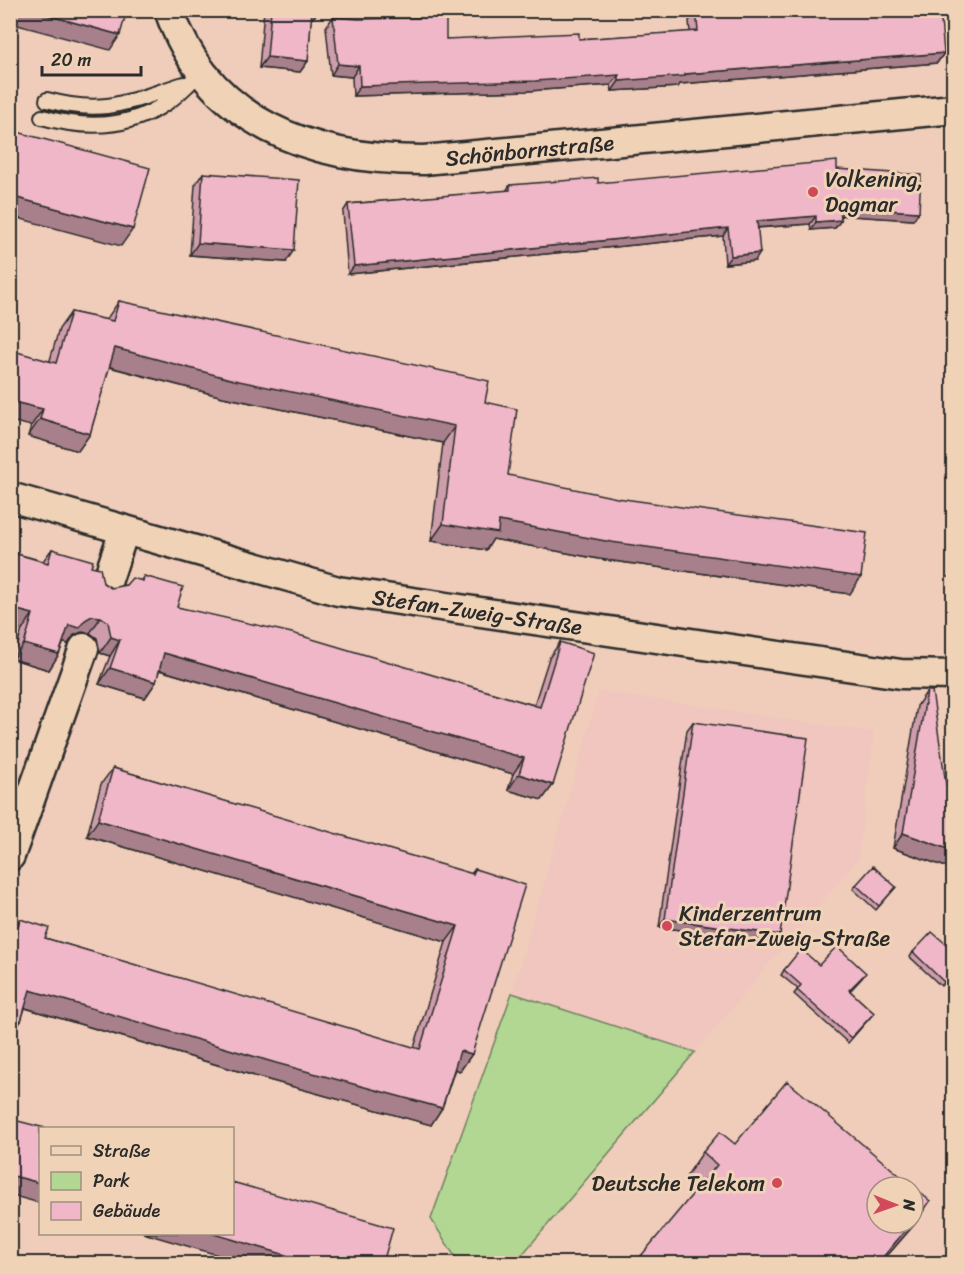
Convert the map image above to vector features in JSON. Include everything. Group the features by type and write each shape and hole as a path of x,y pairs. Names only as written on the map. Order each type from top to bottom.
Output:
{"street":[{"name":"Schönbornstraße","path":"169,10 194,78 250,119 306,144 391,160 424,160 954,109"},
{"name":"Stefan-Zweig-Straße","path":"10,497 338,591 901,674 954,675"},
{"path":"105,588 124,531"},
{"path":"10,856 84,648"}],"lane":[{"path":"47,100 80,107 115,107 194,78"},
{"path":"42,117 74,125 102,125 127,121 168,102 194,78"}],"shaded area":[{"name":"Kinderzentrum Stefan-Zweig-Straße","path":"599,691 874,732 858,859 695,1052 512,993"}],"green space":[{"path":"512,993 695,1052 515,1263 459,1263 431,1219"}],"building":[{"path":"29,10 127,10 120,35"},
{"path":"271,10 312,10 308,61 267,57"},
{"path":"940,10 944,53 619,81 619,75 535,81 360,86 359,66 338,64 333,17 359,19 446,17 446,39 579,33 579,39 698,31 696,11"},
{"path":"10,130 150,168 133,229 10,196"},
{"path":"837,161 837,169 921,175 919,212 840,207 841,220 816,222 816,216 757,221 760,253 731,256 728,228 354,266 348,204 510,190 510,185 598,178 598,183"},
{"path":"203,173 299,180 294,250 198,243"},
{"path":"119,301 489,381 485,402 517,409 508,475 617,498 867,533 861,577 611,542 499,521 498,533 443,524 455,426 234,380 115,348 90,434 40,419 43,409 10,401 10,350 56,363 71,312 113,321"},
{"path":"52,549 93,561 91,566 100,568 103,583 111,588 126,585 132,578 143,581 144,576 183,587 177,607 292,633 540,707 560,642 594,653 553,785 519,774 524,758 164,653 156,682 110,668 120,640 111,637 108,622 101,617 92,616 85,620 79,628 69,625 59,654 24,644 33,614 10,608 10,552 48,563"},
{"path":"927,691 932,691 946,784 954,777 954,851 903,833"},
{"path":"693,722 808,738 780,935 665,919"},
{"path":"113,768 473,874 475,869 525,885 472,1054 460,1051 442,1108 276,1063 30,990 21,1021 10,1017 10,937 15,938 20,919 49,928 45,938 420,1049 458,926 98,820"},
{"path":"873,866 896,887 879,906 856,885"},
{"path":"932,932 954,951 954,971 944,982 913,952"},
{"path":"837,946 866,973 849,990 874,1013 851,1038 797,990 801,985 784,970 801,949 819,965"},
{"name":"Deutsche Telekom","path":"787,1081 899,1175 865,1175 865,1235 901,1235 884,1256 892,1263 635,1263 717,1165 703,1152 720,1132 735,1144"},
{"path":"10,1119 41,1127 39,1127 39,1183 10,1175"},
{"path":"234,1183 393,1228 383,1263 313,1263 218,1235 234,1235"},
{"name":"Deutsche Telekom","path":"925,1197 930,1201 925,1207"}],"place":[{"name":"Volkening, Dagmar","path":"813,192"},
{"name":"Kinderzentrum Stefan-Zweig-Straße","path":"667,926"},
{"name":"Deutsche Telekom","path":"777,1183"}]}
